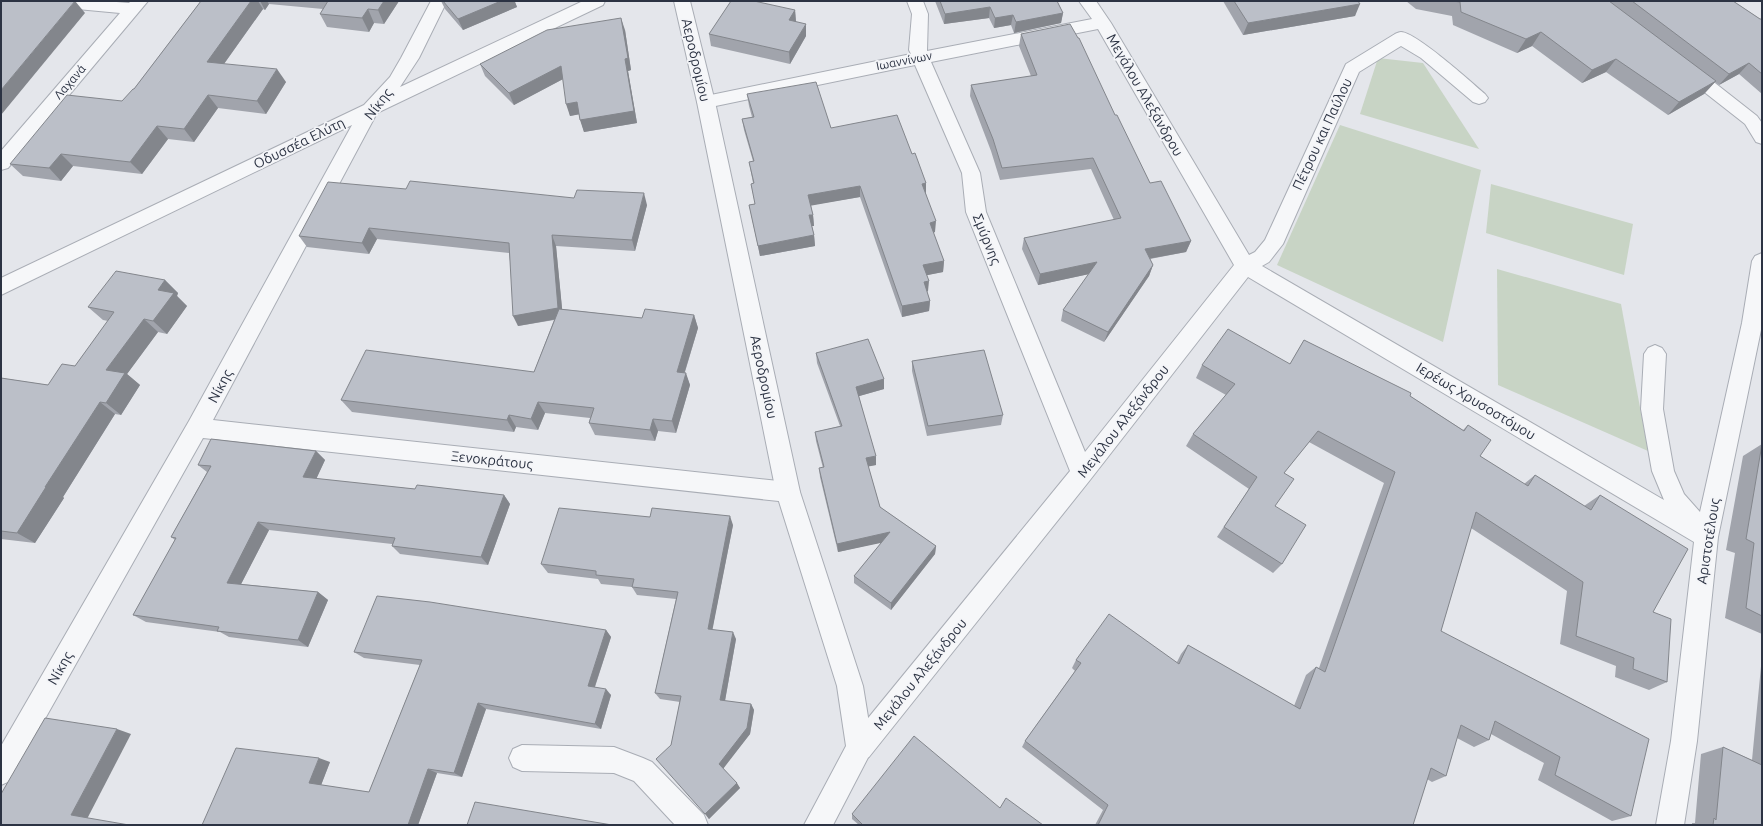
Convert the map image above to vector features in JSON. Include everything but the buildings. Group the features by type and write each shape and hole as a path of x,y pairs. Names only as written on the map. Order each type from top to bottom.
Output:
{"street":[{"path":"45,1 136,5"},
{"name":"Νίκης","path":"1,772 197,428 370,108 396,81 410,58 439,1"},
{"name":"Οδυσσέα Ελύτη","path":"1,287 370,108 597,1"},
{"name":"Αεροδρομίου","path":"682,1 706,102 788,492 850,686 860,748"},
{"name":"Σμύρνης","path":"915,1 920,14 918,50 971,173 972,194 976,212 1082,473"},
{"name":"Μεγάλου Αλεξάνδρου","path":"818,825 860,748 1082,473 1246,266 1103,23 1087,1"},
{"name":"Λαχανά","path":"1,163 136,5"},
{"name":"Ιωαννίνων","path":"706,102 1103,23"},
{"name":"Πέτρου και Παύλου","path":"1246,266 1262,257 1273,244 1352,68 1401,38 1427,54 1479,98"},
{"path":"1670,57 1751,120 1762,137"},
{"name":"Αριστοτέλους","path":"1670,825 1684,741 1706,537 1757,332 1762,260"},
{"name":"Ιερέως Χρυσοστόμου","path":"1246,266 1706,537"},
{"path":"1655,354 1652,410 1663,471 1676,501 1706,537"},
{"name":"Ξενοκράτους","path":"197,428 788,492"},
{"path":"522,758 614,760 643,771 694,825"}],"green space":[{"path":"1378,58 1423,63 1479,149 1360,114"},
{"path":"1340,125 1481,170 1443,342 1277,265"},
{"path":"1491,184 1633,224 1624,275 1486,233"},
{"path":"1497,269 1621,304 1648,451 1498,385"}]}
